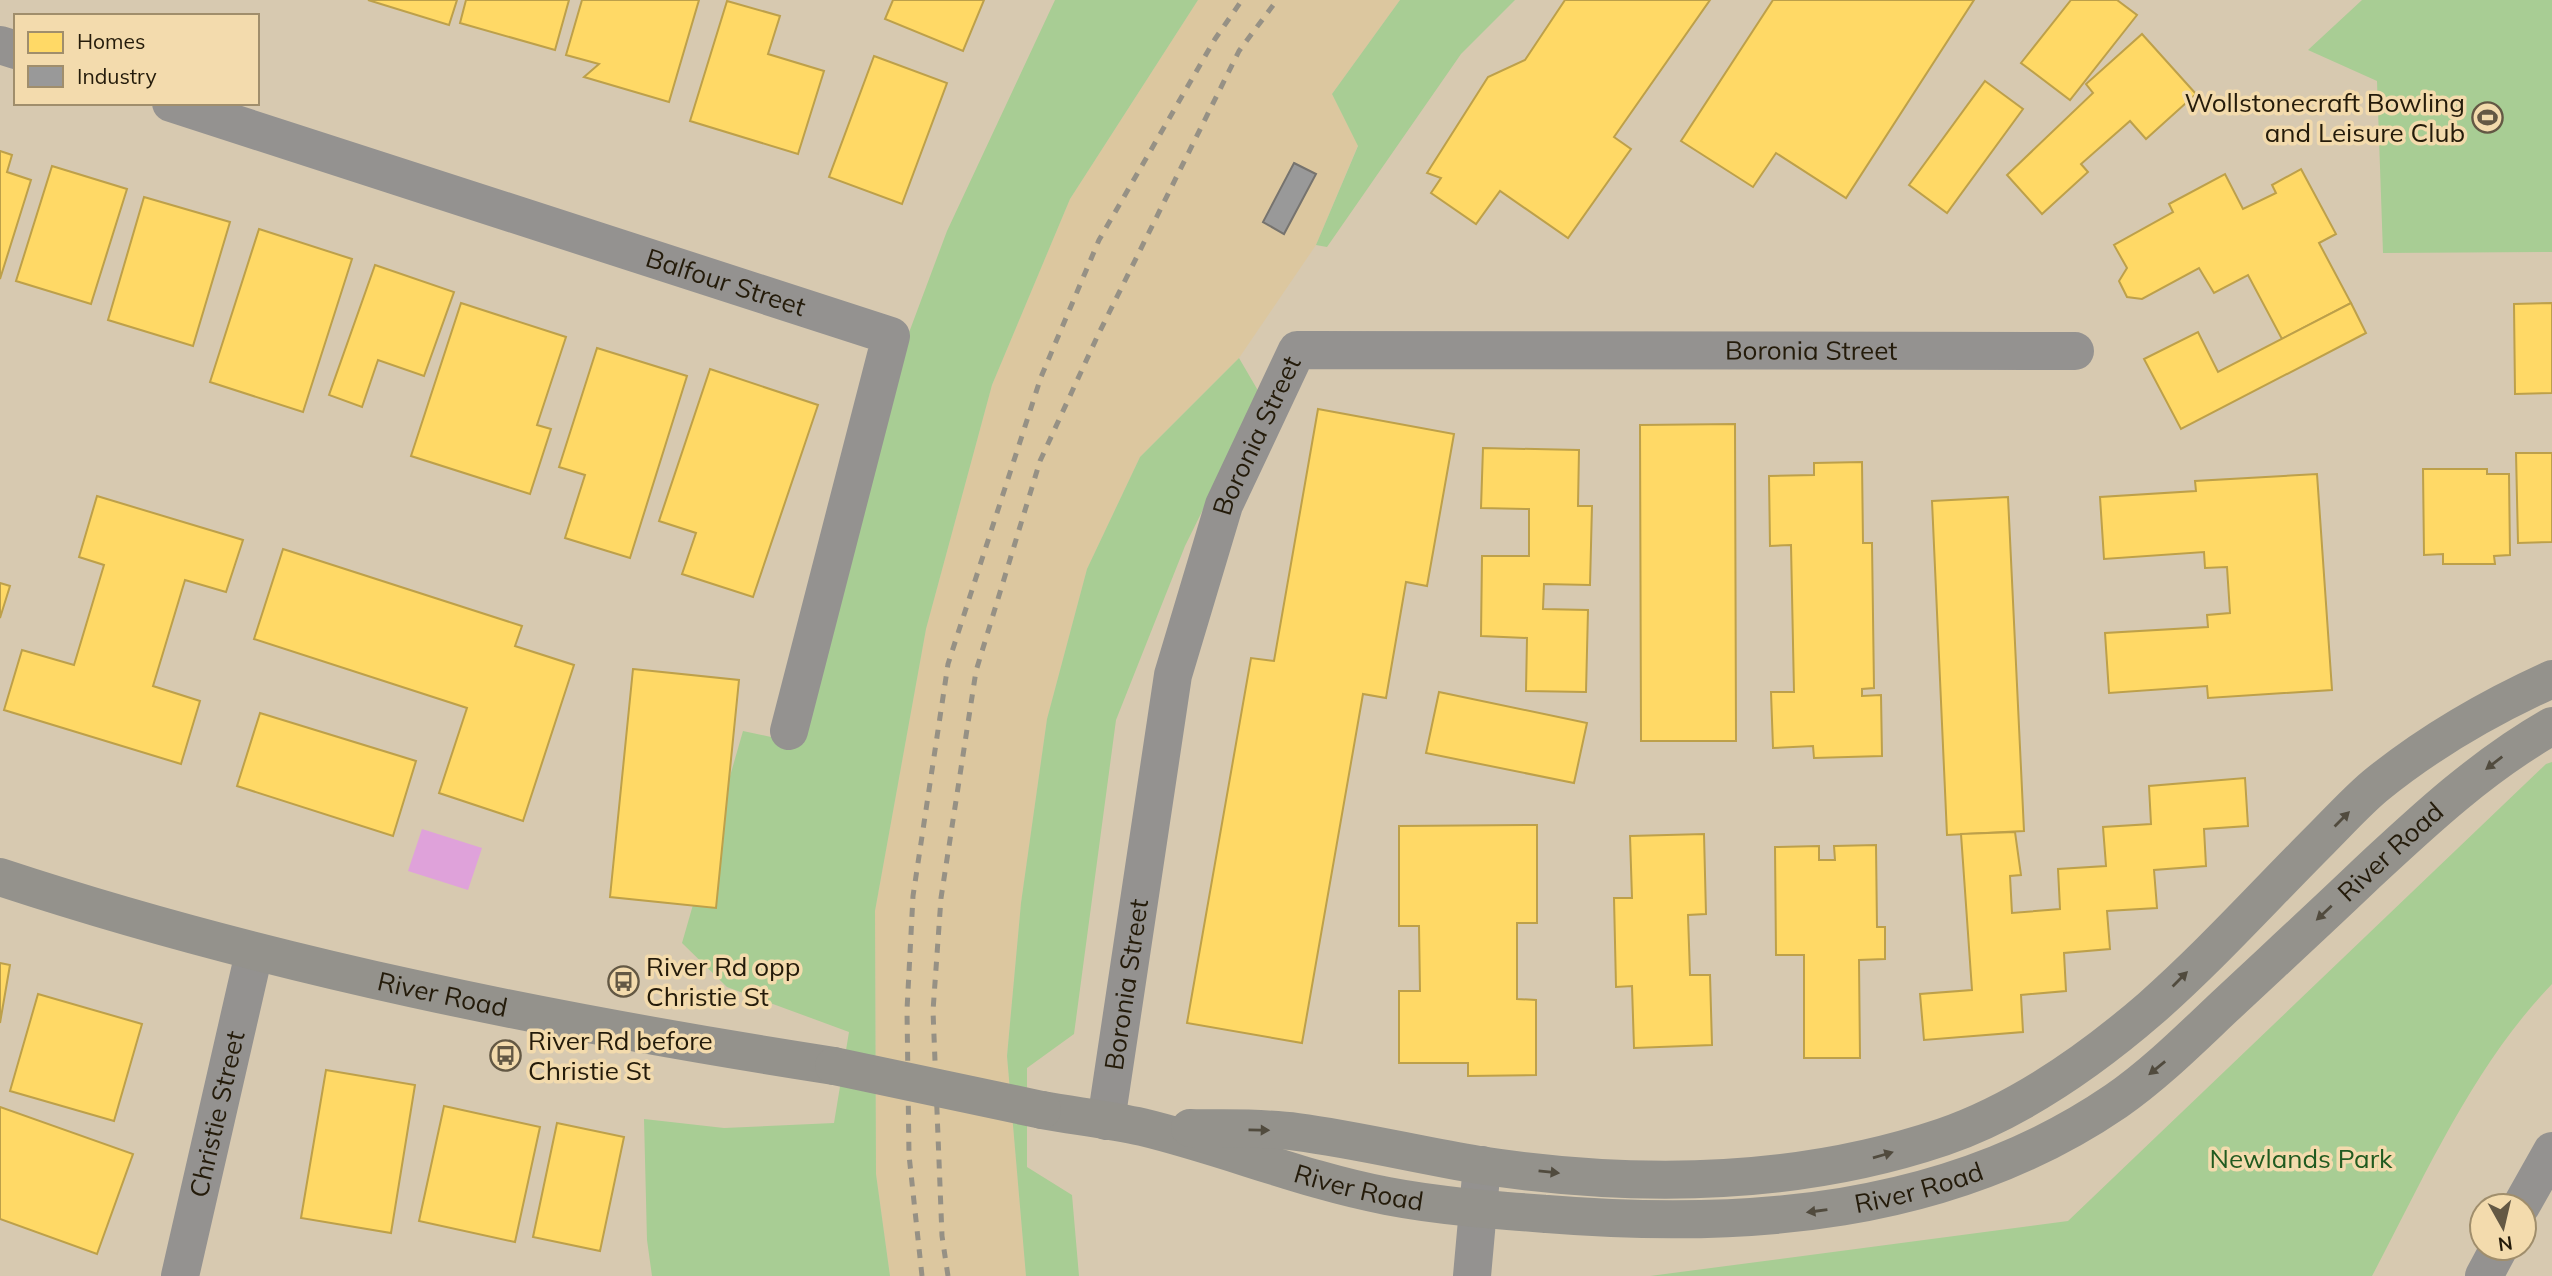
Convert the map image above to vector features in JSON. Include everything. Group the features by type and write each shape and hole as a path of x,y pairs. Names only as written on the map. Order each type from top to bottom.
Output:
{"main road":[{"name":"River Road","path":"1124,1124 1293,1131 1482,1165 1600,1177 1690,1178 1792,1174 1872,1158 1947,1136 2026,1098 2087,1058 2151,1008 2372,788 2434,740 2500,702 2552,679"},
{"name":"River Road","path":"0,877 142,923 254,953 658,1039 834,1066 1042,1110 1124,1124 1293,1173 1387,1196 1477,1209 1675,1221 1774,1216 1873,1203 1962,1178 2045,1142 2116,1101 2174,1054 2440,805 2509,751 2552,726"}],"street":[{"name":"Balfour Street","path":"177,105 891,336 789,731"},
{"name":"Boronia Street","path":"1124,1124 1173,675 1224,505 1297,350 2075,351"},
{"name":"Christie Street","path":"180,1276 254,953"},
{"path":"2529,1192 2552,1151"},
{"path":"1472,1276 1482,1165"}],"shaded area":[{"path":"1198,0 1400,0 1332,94 1358,145 1316,245 1239,358 1140,457 1087,569 1047,719 1021,903 1007,1055 1026,1276 890,1276 876,1174 875,911 926,629 992,385 1070,199"},
{"path":"422,829 482,848 468,890 408,871"}],"green space":[{"path":"1055,0 1198,0 1070,199 992,385 926,629 875,911 876,1174 890,1276 652,1276 647,1240 644,1119 724,1128 834,1123 849,1032 727,987 682,943 743,731 803,744 889,386 947,231"},
{"path":"1400,0 1515,0 1461,54 1327,247 1316,245 1358,146 1332,94"},
{"name":"Wollstonecraft Bowling and Leisure Club","path":"2362,0 2552,0 2552,252 2383,253 2377,81 2308,50"},
{"path":"1239,358 1260,394 1185,546 1116,720 1074,1034 1027,1068 1027,1167 1072,1195 1079,1276 1026,1276 1007,1056 1021,903 1047,719 1087,569 1140,457"},
{"name":"Newlands Park","path":"2552,762 2552,984 2498,1050 2474,1086 2431,1161 2372,1276 1650,1276 2068,1221 2546,764"}],"building: Homes":[{"path":"368,0 457,0 449,25"},
{"path":"466,0 569,0 555,50 460,23"},
{"path":"582,0 699,0 669,102 584,77 599,64 566,55"},
{"path":"893,0 984,0 963,51 885,19"},
{"path":"1565,0 1710,0 1614,137 1631,149 1568,238 1500,191 1476,224 1431,193 1441,178 1427,173 1488,77 1525,60"},
{"path":"1773,0 1974,0 1846,198 1776,153 1753,187 1681,141"},
{"path":"2071,0 2117,0 2137,15 2070,100 2021,63"},
{"path":"727,1 780,16 768,54 824,71 798,154 690,121"},
{"path":"2142,34 2196,94 2146,139 2130,121 2081,164 2088,172 2042,214 2007,175 2093,93 2086,84"},
{"path":"874,56 947,83 902,204 829,177"},
{"path":"1985,81 2023,109 1947,213 1909,185"},
{"path":"0,151 12,155 7,172 31,180 0,279"},
{"path":"52,166 127,189 91,304 16,281"},
{"path":"2301,169 2336,234 2319,243 2351,303 2282,339 2248,275 2214,293 2199,268 2142,299 2127,297 2119,281 2127,268 2114,245 2173,212 2169,204 2225,174 2243,209 2276,193 2272,185"},
{"path":"144,197 230,222 193,346 108,320"},
{"path":"259,229 352,259 303,412 210,382"},
{"path":"375,265 454,292 424,376 378,360 362,407 329,395"},
{"path":"461,303 566,337 537,425 551,429 530,494 411,456"},
{"path":"2351,303 2366,333 2181,429 2144,359 2198,332 2218,372"},
{"path":"2552,303 2552,393 2515,394 2514,304"},
{"path":"597,348 687,376 630,558 565,538 585,475 559,467"},
{"path":"710,369 818,405 753,597 682,574 696,533 659,521"},
{"path":"1318,409 1454,434 1427,586 1406,582 1386,698 1363,694 1302,1043 1187,1023 1251,658 1274,661"},
{"path":"1735,424 1736,741 1641,741 1640,425"},
{"path":"1483,448 1579,450 1578,506 1592,506 1590,585 1544,584 1543,609 1588,610 1586,692 1526,691 1527,638 1481,636 1482,556 1529,556 1529,509 1481,508"},
{"path":"2516,453 2552,453 2552,542 2518,543"},
{"path":"1862,462 1863,543 1872,543 1874,688 1862,689 1862,696 1881,695 1882,756 1814,758 1813,746 1773,748 1771,692 1794,692 1791,545 1770,546 1769,476 1814,475 1814,463"},
{"path":"2423,469 2487,469 2487,474 2509,474 2510,555 2494,556 2495,564 2443,564 2443,554 2424,555"},
{"path":"2317,474 2332,690 2208,698 2207,686 2109,693 2105,633 2208,627 2207,615 2230,613 2227,567 2205,568 2204,552 2104,559 2100,497 2196,491 2195,481"},
{"path":"97,496 243,540 226,592 185,580 153,686 200,701 181,764 4,710 22,650 74,665 104,565 79,557"},
{"path":"2008,497 2024,831 1947,835 1932,501"},
{"path":"283,549 522,626 515,646 574,665 523,821 439,793 467,708 254,639"},
{"path":"0,583 10,586 0,618"},
{"path":"633,669 739,680 716,908 610,897"},
{"path":"1439,692 1587,723 1574,783 1426,753"},
{"path":"260,713 416,761 393,836 237,786"},
{"path":"2245,778 2248,826 2204,829 2206,866 2154,870 2157,908 2107,911 2110,949 2064,953 2066,991 2021,995 2023,1032 1924,1040 1920,994 1972,990 1961,834 2015,832 2021,875 2010,876 2012,913 2060,909 2058,869 2106,866 2103,827 2151,824 2149,786"},
{"path":"1537,825 1537,923 1517,923 1517,999 1536,1000 1536,1075 1468,1076 1468,1063 1399,1063 1399,991 1420,991 1419,926 1399,926 1399,826"},
{"path":"1704,834 1706,914 1688,915 1690,975 1710,975 1712,1045 1634,1048 1632,986 1616,987 1614,898 1632,898 1630,836"},
{"path":"1876,845 1877,927 1885,927 1885,959 1859,960 1860,1058 1804,1058 1804,955 1776,955 1775,847 1819,846 1819,860 1835,860 1834,846"},
{"path":"0,963 10,965 0,1023"},
{"path":"38,994 142,1024 114,1121 10,1091"},
{"path":"326,1070 415,1085 391,1233 301,1218"},
{"path":"444,1106 540,1127 515,1242 419,1221"},
{"path":"0,1107 133,1154 97,1254 0,1219"},
{"path":"557,1123 624,1137 600,1251 533,1237"}],"building: Industry":[{"path":"1294,163 1316,174 1284,234 1263,222"}],"railway":[{"path":"922,1276 909,1155 907,1010 913,896 948,664 1041,377 1099,240 1215,39 1242,0"},
{"path":"948,1276 942,1236 933,1011 941,898 976,671 1040,461 1098,335 1239,51 1277,0"}],"place":[{"name":"Wollstonecraft Bowling and Leisure Club","path":"2488,118"},
{"name":"River Rd opp Christie St","path":"623,982"},
{"name":"River Rd before Christie St","path":"505,1056"}]}
